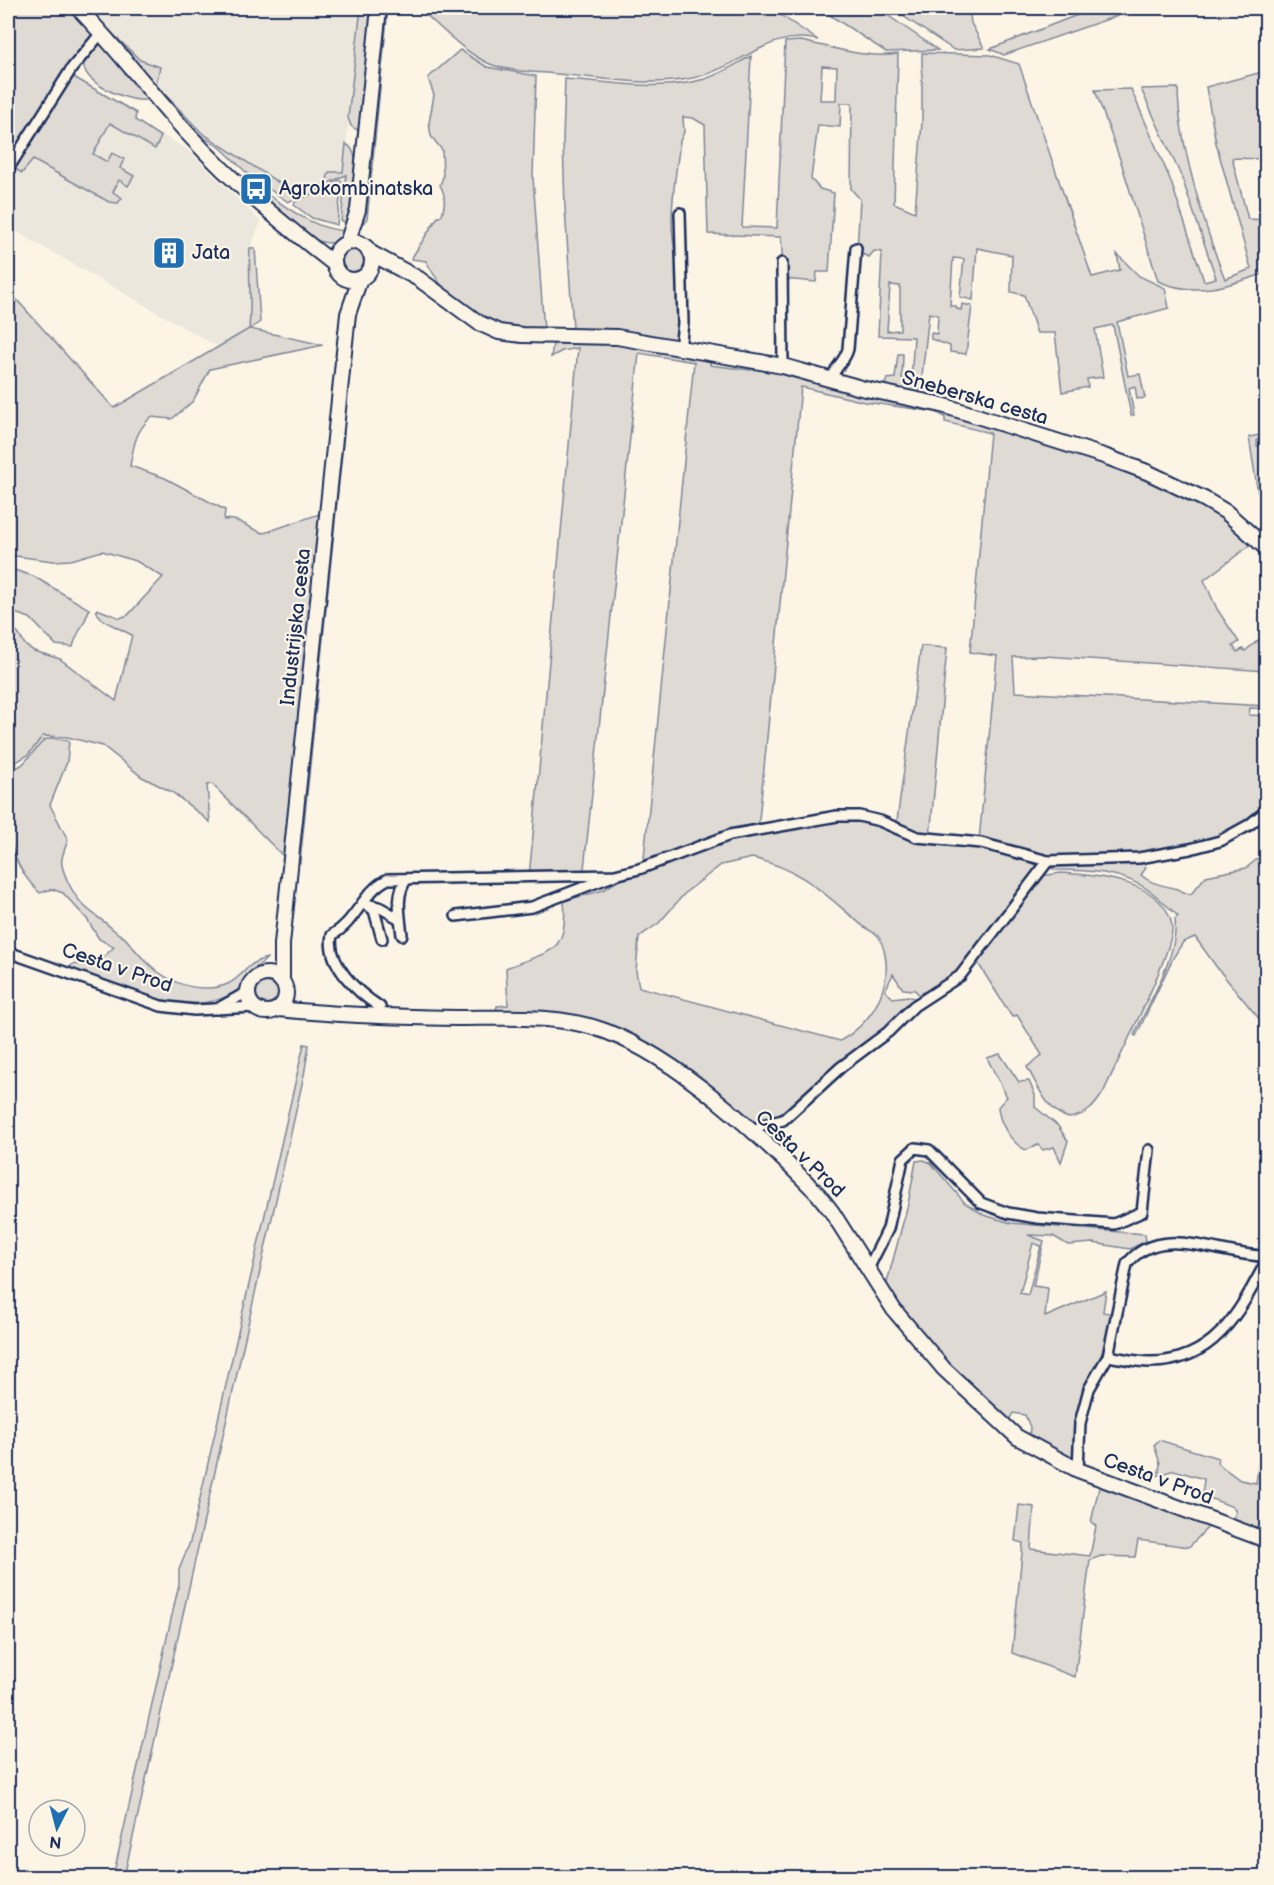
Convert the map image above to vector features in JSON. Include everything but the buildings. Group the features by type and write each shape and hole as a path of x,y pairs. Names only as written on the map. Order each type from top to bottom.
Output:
{"street":[{"path":"78,8 102,32 184,129 237,184 350,280 364,275 400,270"},
{"path":"338,270 343,245 358,210 379,8"},
{"path":"8,169 72,68 102,32"},
{"path":"358,210 366,249 372,260 364,275"},
{"path":"680,213 683,323 680,349"},
{"path":"307,242 366,249"},
{"path":"832,379 835,369 846,360 848,350 855,248"},
{"name":"Sneberska cesta","path":"366,249 425,283 473,319 499,332 522,335 595,335 650,342 783,366 861,388 942,405 1147,472 1216,506 1266,548"},
{"path":"782,263 783,366"},
{"name":"Industrijska cesta","path":"338,270 348,314"},
{"name":"Industrijska cesta","path":"284,987 282,944 348,314 364,275"},
{"path":"381,1017 380,1007 353,987 342,973 331,941 332,935 350,923 380,883 388,879 615,875 639,869 730,835 837,816 859,816 880,821 917,837 981,843 1048,861 1139,858 1220,841 1249,825 1266,811"},
{"path":"752,1133 762,1125 783,1120 789,1116 841,1067 888,1032 914,1006 960,976 1048,861"},
{"path":"456,916 532,907 615,875"},
{"path":"402,935 400,919 402,886 407,879"},
{"path":"363,903 379,907 400,919"},
{"path":"363,903 374,910 382,939"},
{"name":"Industrijska cesta","path":"266,975 282,944"},
{"name":"Cesta v Prod","path":"8,952 156,1004 190,1010 255,1008"},
{"path":"266,975 275,976 284,987 284,1003 278,1009 269,1012 255,1008 250,1000 249,991 253,982 266,975"},
{"name":"Cesta v Prod","path":"284,987 318,1012"},
{"path":"217,1009 249,991"},
{"name":"Cesta v Prod","path":"278,1009 381,1017 570,1022 605,1031 644,1050 687,1077 818,1194 869,1268 894,1310 944,1369 1017,1437 1078,1470 1266,1540"},
{"path":"869,1268 888,1229 903,1159 915,1148 929,1150 981,1203 1008,1213 1037,1218 1114,1224 1142,1212 1149,1150"},
{"path":"1078,1470 1080,1423 1089,1389 1108,1356 1127,1264 1133,1256 1151,1244 1166,1242 1248,1257 1266,1256"},
{"path":"1108,1356 1161,1361 1180,1358 1212,1341 1235,1319 1266,1262"}],"shaded area":[{"path":"8,8 72,8 93,32 90,42 67,66 8,164"},
{"path":"86,8 140,60 160,67 156,85 202,133 299,196 326,183 329,172 343,172 346,144 352,149 356,168 350,223 341,221 346,175 288,202 250,176 220,147 196,133"},
{"path":"87,8 361,8 343,172 335,171 326,183 299,196 202,133 156,85 160,67 140,60"},
{"path":"361,8 374,8 361,125 357,130 351,126 348,118"},
{"path":"383,8 388,8 367,219 363,224"},
{"path":"418,8 442,8 454,16 461,8 770,8 818,40 787,39 773,43 707,74 689,79 633,82 498,67 480,59 461,46"},
{"path":"819,8 877,8 938,50 886,52"},
{"path":"891,8 969,8 971,23 984,48 954,50"},
{"path":"1095,8 1140,8 1004,55 990,49"},
{"path":"101,41 148,97 145,100 114,93 93,80 86,72 84,64 87,55"},
{"path":"801,41 861,54 898,54 894,203 915,212 922,122 922,53 990,55 1019,64 1092,277 1120,270 1117,254 1139,276 1165,288 1169,308 1117,322 1128,376 1140,374 1145,398 1137,399 1135,386 1129,388 1134,415 1131,415 1113,325 1095,329 1103,377 1087,379 1088,387 1062,392 1055,333 1037,333 1024,295 1011,292 1012,255 977,248 973,300 960,297 964,259 953,258 950,306 956,306 961,310 962,304 972,306 966,354 950,352 950,346 931,339 931,333 937,334 938,315 929,313 920,394 884,386 887,379 895,378 898,354 903,354 902,378 911,379 914,337 878,336 882,252 874,251 869,257 857,252 860,199 851,189 852,103 841,103 840,127 818,125 811,179 820,189 834,193 829,272 817,272 816,282 784,279 781,237 708,234 705,125 693,118 683,117 684,132 680,141 672,209 672,233 682,314 676,343 627,332 573,329 565,208 563,141 565,79 653,86 688,83 717,74 751,56 742,227 777,228 785,42","holes":["822,66 837,67 836,100 820,100","890,285 900,286 900,330 887,331"]},
{"path":"460,50 487,67 536,76 533,177 544,331 507,330 478,318 448,293 426,261 411,259 437,218 442,215 444,203 440,185 443,177 442,150 431,136 429,123 434,95 428,78"},
{"path":"1266,71 1266,159 1232,158 1248,219 1266,220 1266,273 1226,285 1199,289 1186,289 1158,281 1121,162 1095,90 1131,89 1170,179 1204,281 1216,278 1182,178 1141,89 1178,88 1179,109 1194,185 1225,279 1251,269 1216,143 1206,87"},
{"path":"72,76 136,113 135,120 161,137 155,149 110,123 93,154 107,162 112,153 124,159 120,168 134,176 128,186 119,180 113,192 122,198 118,203 109,202 33,160 22,173 15,169 14,165"},
{"path":"113,100 136,113 135,120 188,150 261,222 250,248 249,268 252,297 249,329 218,347 8,227 9,171"},
{"path":"339,180 342,182 337,225 312,218 294,205 295,202"},
{"path":"270,196 316,224 348,231 340,240 329,243 318,241 283,216 266,200"},
{"path":"250,248 255,248 260,322 250,329 323,345 210,369 193,401 172,419 151,417 146,423 136,439 130,466 165,478 225,510 224,520 235,520 264,533 322,513 287,860 212,784 207,785 210,822 172,792 142,777 103,746 67,737 43,736 28,755 8,767 8,618 26,646 34,651 60,659 116,701 132,635 104,621 96,612 97,609 120,618 128,615 163,577 136,561 102,551 71,560 53,561 8,555 8,290 114,408 249,329"},
{"path":"353,250 362,253 365,262 362,271 353,274 344,271 341,262 344,253"},
{"path":"554,338 591,338 711,358 710,365 750,370 767,367 942,410 1145,476 1215,511 1253,543 1204,580 1217,609 1239,642 1233,646 1237,652 1243,649 1245,651 1266,634 1266,671 1045,656 1013,657 1015,692 1266,706 1266,709 1250,708 1249,715 1266,716 1266,812 1234,836 1161,855 1042,856 979,840 997,656 970,652 990,433 945,422 945,417 936,412 865,402 801,387 758,830 643,868 694,362 639,353 583,878 529,878 578,348 562,351 551,357"},
{"path":"340,433 344,433 300,863 296,863"},
{"path":"1266,434 1266,439 1257,440 1257,446 1266,446 1266,491 1258,493 1249,437"},
{"path":"8,568 33,576 89,609 73,647 56,645 30,618 8,611"},
{"path":"921,646 947,648 930,837 896,828"},
{"path":"52,738 69,741 67,762 50,805 68,840 62,857 62,865 68,882 78,899 126,939 150,965 169,979 191,987 226,985 234,981 251,965 267,958 250,973 236,991 217,1000 196,1003 175,1002 130,991 69,968 73,964 94,966 114,947 99,939 87,919 63,893 52,889 40,893 28,880 14,852 8,822 8,773 23,764 44,740"},
{"path":"860,820 909,837 967,843 1039,862 1040,868 958,974 926,995 920,996 915,990 903,989 893,974 885,991 893,998 908,996 917,999 798,1110 752,1127 611,1029 495,1015 497,1006 508,1005 506,968 544,954 559,942 565,919 564,901 603,890 619,880 728,841 818,823","holes":["752,858 800,876 879,937 886,967 885,982 880,996 874,1009 864,1021 840,1041 639,987 636,971 639,937 659,923 686,892 721,865"]},
{"path":"1266,852 1266,1027 1195,937 1183,942 1173,958 1136,1036 1134,1035 1168,963 1175,933 1175,919 1178,916 1150,891 1128,879 1092,871 1055,870 1051,868 1052,866 1062,863 1143,861 1146,868 1141,875 1145,878 1191,894 1206,876 1246,868"},
{"path":"1061,873 1110,879 1143,890 1157,899 1167,911 1172,926 1170,939 1155,981 1104,1091 1090,1109 1081,1115 1069,1118 1055,1110 1039,1090 1027,1067 1042,1055 1017,1015 1012,1017 976,960 1041,876"},
{"path":"268,981 277,984 280,993 277,1002 268,1005 259,1002 256,993 259,984"},
{"path":"304,1044 309,1045 304,1075 124,1877 113,1877 179,1584 179,1570 190,1542"},
{"path":"1000,1054 1019,1082 1029,1081 1035,1095 1035,1107 1058,1126 1068,1141 1061,1162 1054,1147 1043,1150 1038,1145 1026,1150 1015,1143 1007,1132 998,1107 1007,1097 987,1058"},
{"path":"924,1160 931,1163 965,1203 984,1215 1011,1223 1145,1234 1146,1241 1130,1249 1093,1243 1068,1245 1053,1236 1028,1235 1044,1241 1033,1286 1048,1288 1045,1317 1106,1291 1103,1312 1115,1314 1109,1340 1095,1372 1072,1461 1029,1439 1030,1427 1025,1415 1013,1413 1009,1420 974,1390 927,1341 886,1286 908,1204 916,1161","holes":["1033,1243 1041,1246 1028,1295 1020,1293"]},
{"path":"1266,1410 1266,1535 1232,1522 1236,1512 1233,1507 1202,1495 1204,1479 1174,1470 1144,1480 1159,1472 1160,1463 1154,1445 1159,1440 1218,1458 1217,1463 1240,1480 1256,1483"},
{"path":"1100,1483 1210,1525 1189,1547 1138,1540 1135,1557 1101,1556 1090,1560 1075,1677 1012,1653 1023,1543 1015,1541 1019,1505 1034,1507 1031,1549 1090,1556 1096,1526 1091,1522"}],"place":[{"name":"Agrokombinatska","path":"256,189"},
{"name":"Jata","path":"169,253"}]}
